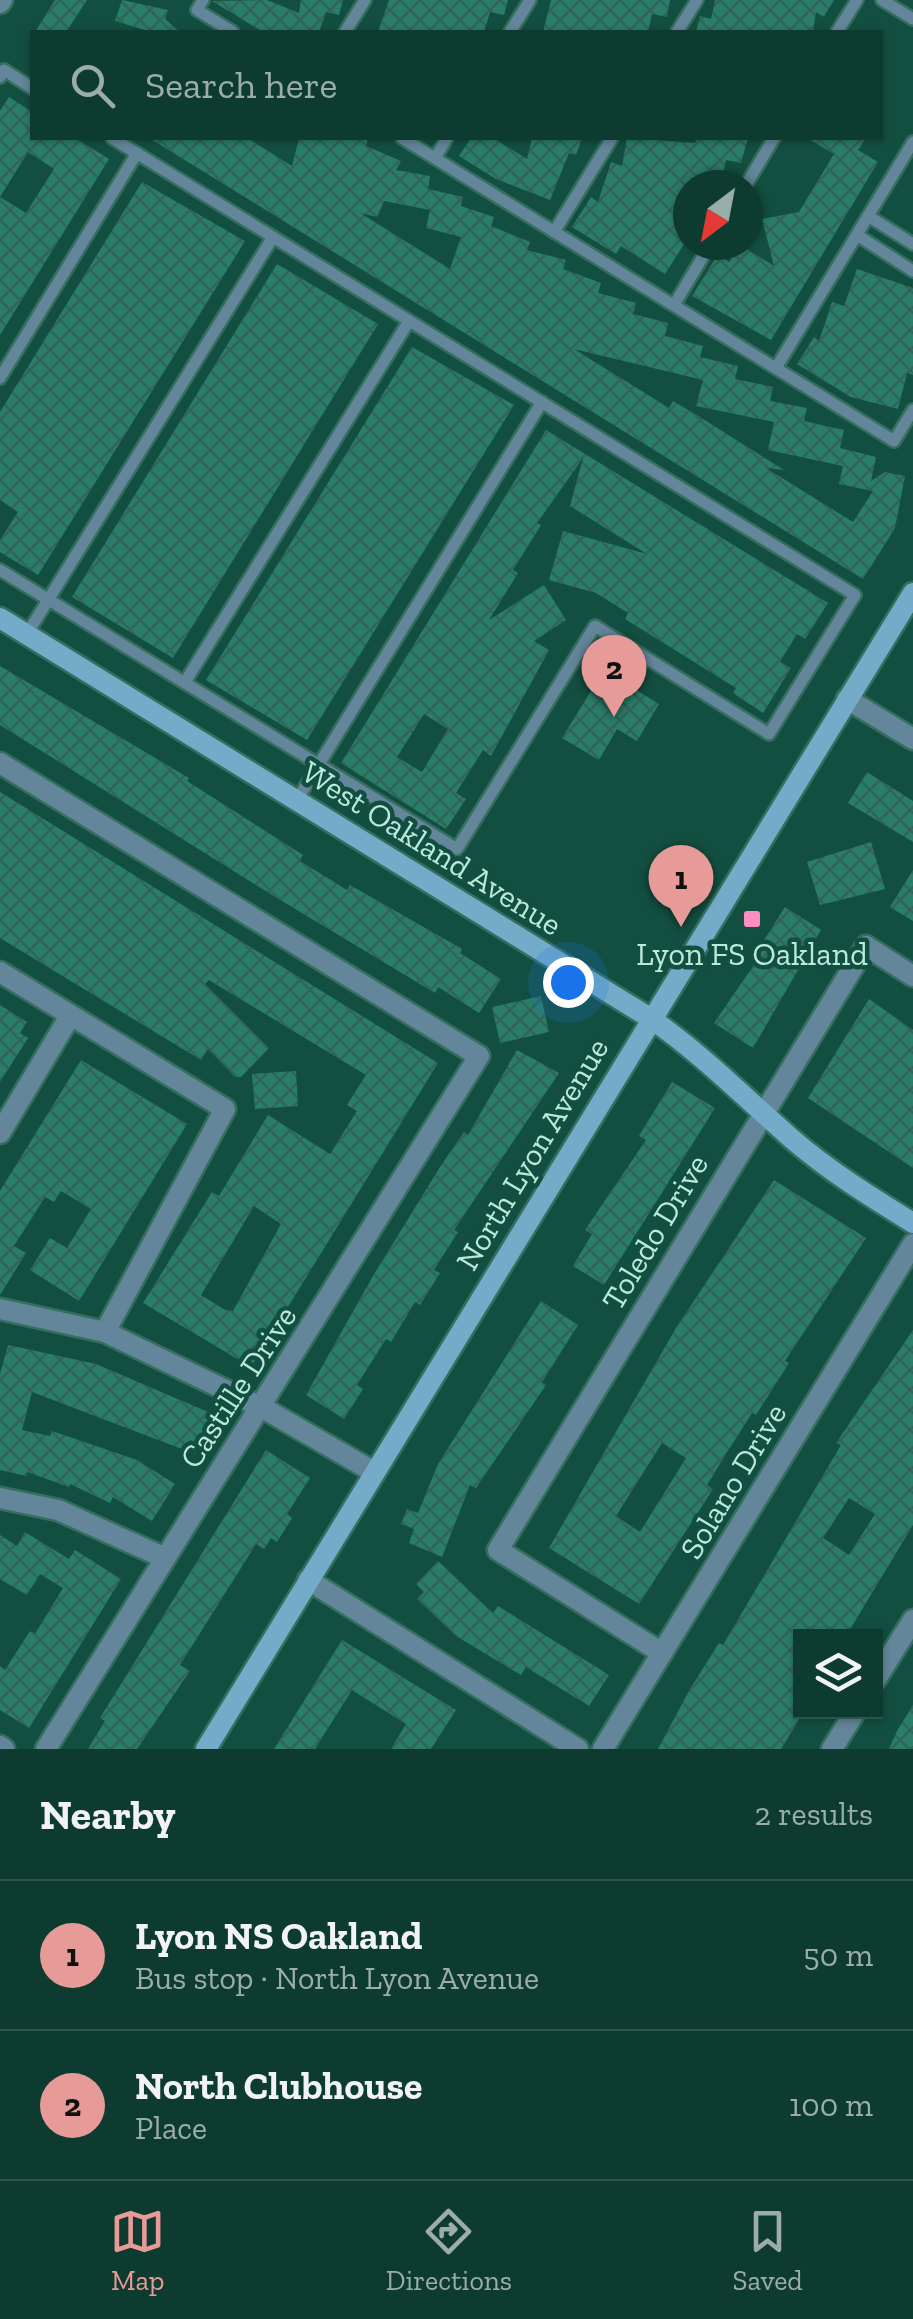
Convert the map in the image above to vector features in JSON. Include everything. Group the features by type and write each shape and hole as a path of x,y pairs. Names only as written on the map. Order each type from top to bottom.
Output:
{"street":[{"name":"North Lyon Avenue","path":"206,1749 913,594"},
{"name":"West Oakland Avenue","path":"0,618 650,1018 691,1046 790,1138 843,1179 913,1223"},
{"path":"847,700 913,740"},
{"name":"Castille Drive","path":"0,763 480,1056 46,1749"},
{"name":"Toledo Drive","path":"662,1653 498,1550 866,946 913,976"},
{"path":"0,972 225,1109 105,1332"},
{"path":"0,1133 70,1016"},
{"name":"Solano Drive","path":"604,1749 913,1244"},
{"path":"0,1309 105,1332 263,1408 374,1472"},
{"path":"0,1498 58,1510 164,1558"},
{"path":"308,1580 578,1749"},
{"path":"883,1669 913,1620"},
{"path":"832,1749 851,1719"}],"lane":[{"path":"203,0 197,10 230,30"},
{"path":"346,30 365,0"},
{"path":"511,30 530,0"},
{"path":"678,30 697,0"},
{"path":"838,30 857,0"},
{"path":"882,0 913,19"},
{"path":"0,77 4,70 30,87"},
{"path":"0,570 457,849 595,626 769,734 855,594 115,140"},
{"path":"405,140 894,441 913,410"},
{"path":"435,158 446,140"},
{"path":"554,232 611,140"},
{"path":"755,170 773,140"},
{"path":"776,368 913,142"},
{"path":"0,378 136,152"},
{"path":"868,216 913,244"},
{"path":"857,235 913,271"},
{"path":"27,634 273,237"},
{"path":"674,305 701,260"},
{"path":"184,682 409,321"},
{"path":"297,800 542,402"}],"building":[{"path":"55,0 87,0 67,30 36,30"},
{"path":"122,0 168,10 165,19 178,30 144,30 115,21"},
{"path":"267,0 299,13 301,0 343,0 339,15 326,12 320,30 260,30 212,1"},
{"path":"389,0 508,0 504,15 490,12 485,30 379,30"},
{"path":"551,0 670,0 667,17 652,14 648,30 544,30"},
{"path":"715,0 834,0 824,17 816,12 813,30 696,30 700,16 711,19"},
{"path":"9,97 30,111 30,140 78,140 109,159 0,335 0,111","holes":["28,152 54,169 26,213 0,197"]},
{"path":"152,140 250,140 292,166 298,140 368,140 366,146 401,161 396,170 430,176 428,189 463,197 461,206 494,217 491,226 530,242 527,250 566,260 563,269 601,283 598,293 636,303 633,314 668,323 665,336 703,346 700,357 738,366 735,379 773,387 770,401 807,408 804,421 844,430 840,448 876,457 871,481 885,472 905,476 895,528 863,579","holes":["384,201 430,210 426,228 461,237 450,269 360,213 377,217","574,349 703,380 696,406 774,422 768,450 843,466 839,484 873,491 853,522 766,468 784,470 695,414 673,401 669,408"]},
{"path":"470,140 496,140 527,159 532,140 581,140 576,155 569,153 550,200 496,179 459,156"},
{"path":"627,140 747,140 741,163 726,160 724,170 673,170 674,260 665,274 621,246 616,254 572,227 591,197 598,202 611,162 622,166"},
{"path":"810,140 865,140 858,150 878,162 771,340 692,296 714,260 763,259 774,266 763,219 799,212 834,154"},
{"path":"142,182 245,241 38,575 0,552 0,540 18,512 0,500 0,412"},
{"path":"277,264 378,324 173,658 72,597"},
{"path":"857,269 913,288 913,375 907,373 898,409 851,397 797,364 814,337 819,341 832,302 844,306"},
{"path":"412,347 514,405 307,740 206,680"},
{"path":"546,430 828,603 805,639 797,634 780,662 791,668 763,713 733,693 736,688 625,619 628,613 596,593 549,580 563,531 647,554 570,506 583,458 537,523 541,525 513,570 518,573 489,620 544,585 566,620 534,641 549,650 491,756 483,750 456,793 466,799 446,829 341,763","holes":["424,714 448,729 422,772 397,757"]},
{"path":"0,666 189,778 187,781 303,855 300,861 347,890 350,885 462,949 460,953 501,979 479,1013 438,987 435,993 0,725"},
{"path":"604,670 659,704 637,741 617,729 599,760 562,738"},
{"path":"867,772 913,801 913,842 848,803"},
{"path":"0,792 438,1063 251,1367 143,1303 212,1192 219,1196 268,1115 330,1154 357,1111 347,1105 366,1075 209,980 205,984 269,1048 241,1077 235,1077 208,1049 201,1060 0,938","holes":["254,1206 281,1224 233,1311 201,1295"]},
{"path":"871,842 885,889 820,905 807,862"},
{"path":"913,870 913,921 890,907"},
{"path":"785,907 821,930 753,1048 714,1023 756,962 752,959"},
{"path":"541,996 549,1032 500,1043 492,1007"},
{"path":"869,999 913,1030 913,1168 808,1098"},
{"path":"0,1005 27,1022 20,1033 28,1038 0,1082"},
{"path":"517,1050 559,1073 454,1230 458,1232 434,1270 440,1273 420,1305 415,1302 391,1342 386,1339 357,1385 363,1389 344,1419 306,1395 373,1276 440,1167 464,1132 468,1135"},
{"path":"81,1060 187,1124 79,1301 30,1270 50,1238 67,1248 91,1209 61,1191 54,1202 45,1197 14,1246 26,1253 0,1295 0,1191"},
{"path":"296,1071 298,1106 255,1109 252,1074"},
{"path":"672,1082 715,1108 604,1285 573,1266 592,1234 585,1230 646,1140 639,1136"},
{"path":"774,1180 866,1238 785,1361 789,1363 756,1415 752,1413 726,1454 707,1485 713,1489 639,1604 549,1548 676,1328","holes":["662,1443 686,1458 640,1532 616,1516"]},
{"path":"541,1301 578,1325 542,1382 546,1385 476,1488 470,1485 442,1557 409,1543 414,1529 401,1524 407,1509 418,1513 438,1464"},
{"path":"913,1330 913,1525 850,1629 793,1629 793,1719 799,1719 781,1749 658,1749 690,1689 719,1643 723,1645 841,1445 836,1443","holes":["849,1498 875,1514 849,1555 823,1538"]},
{"path":"8,1345 96,1364 215,1415 195,1454 32,1392 22,1430 50,1436 52,1431 137,1460 175,1484 152,1521 113,1497 110,1503 70,1484 69,1487 27,1472 26,1476 0,1470 0,1374"},
{"path":"266,1450 310,1478 287,1514 292,1518 277,1542 271,1538 264,1549 256,1544 180,1665 190,1671 137,1749 88,1749 105,1721 100,1718"},
{"path":"25,1532 69,1559 75,1550 121,1579 29,1728 0,1710 0,1666 5,1670 30,1631 35,1634 63,1588 40,1574 27,1595 0,1579 0,1535 17,1546"},
{"path":"438,1561 493,1613 498,1606 609,1675 589,1706 526,1667 521,1675 456,1636 417,1599 424,1592 416,1584"},
{"path":"342,1640 456,1710 431,1749 391,1749 406,1724 352,1690 315,1749 274,1749"},
{"path":"913,1705 913,1749 889,1749 897,1731"}],"place":[{"name":"North Clubhouse","path":"614,717"},
{"name":"Lyon FS Oakland","path":"752,919"},
{"name":"Lyon NS Oakland","path":"681,927"}]}
